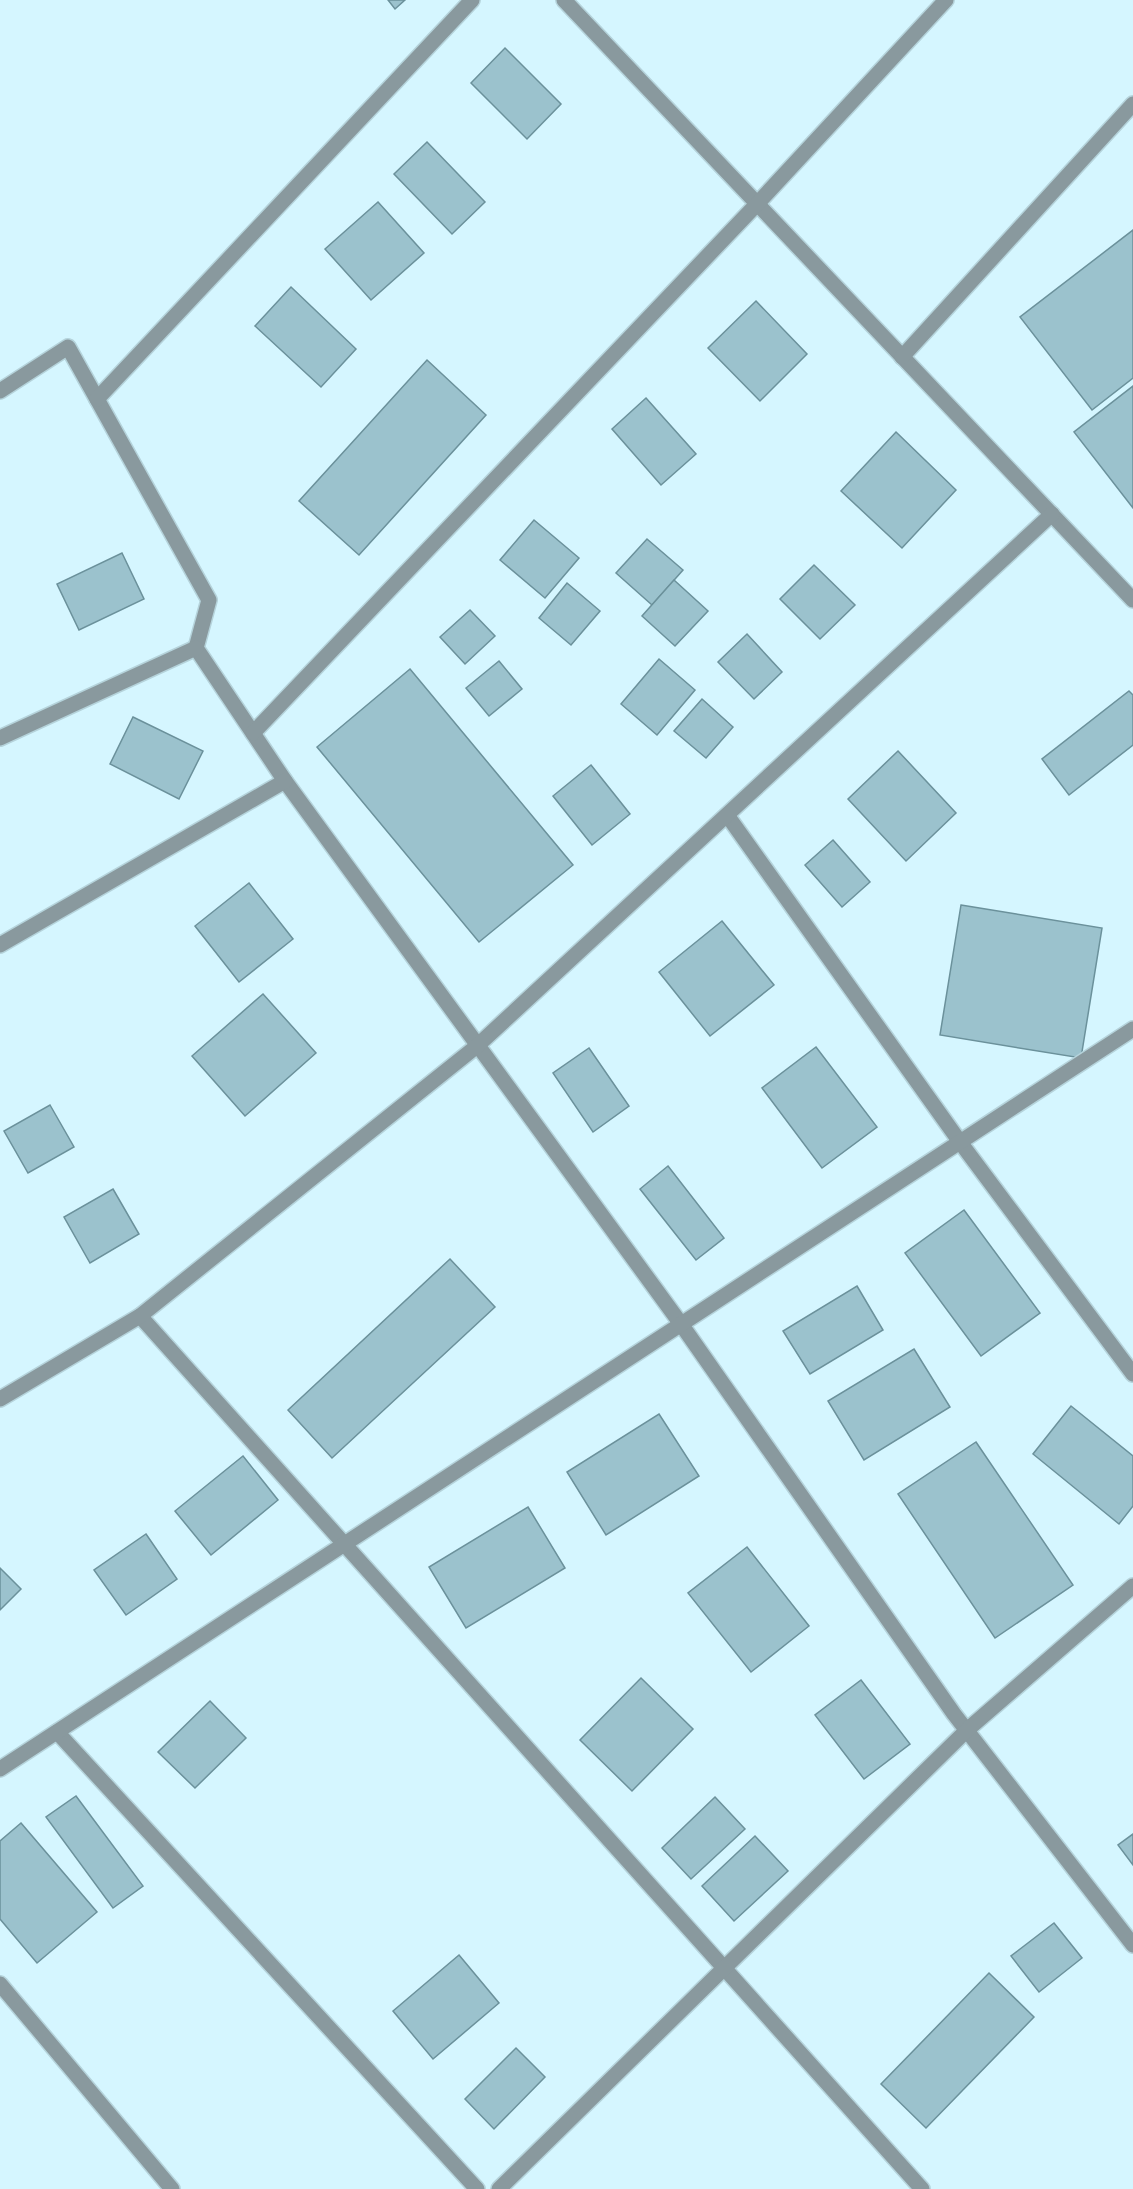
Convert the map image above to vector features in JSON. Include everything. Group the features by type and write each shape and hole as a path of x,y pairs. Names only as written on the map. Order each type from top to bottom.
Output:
{"street":[{"path":"97,399 472,0"},
{"path":"564,0 1133,600"},
{"path":"253,733 757,204 946,0"},
{"path":"902,357 1133,104"},
{"path":"0,391 68,347 209,600 196,648 285,781 681,1324 967,1730 1133,1945"},
{"path":"0,1397 140,1316 477,1046 1052,514"},
{"path":"0,738 196,648"},
{"path":"0,945 285,781"},
{"path":"727,815 960,1142 1133,1374"},
{"path":"0,1769 1133,1029"},
{"path":"140,1316 922,2189"},
{"path":"499,2189 967,1730 1133,1586"},
{"path":"57,1732 477,2189"},
{"path":"0,1984 172,2189"}],"building":[{"path":"388,0 405,0 395,9"},
{"path":"505,48 561,104 527,139 471,83"},
{"path":"427,142 485,202 452,234 394,174"},
{"path":"378,202 424,253 371,300 325,249"},
{"path":"1133,230 1133,378 1092,410 1020,317"},
{"path":"291,287 356,349 321,387 255,326"},
{"path":"756,301 807,354 760,401 708,348"},
{"path":"427,360 486,415 359,555 299,501"},
{"path":"1133,386 1133,508 1074,432"},
{"path":"646,398 696,454 661,485 612,429"},
{"path":"896,432 956,490 902,548 841,491"},
{"path":"534,520 579,558 545,598 500,560"},
{"path":"647,539 683,570 652,605 616,573"},
{"path":"122,553 144,599 79,630 57,584"},
{"path":"814,565 855,605 820,639 780,599"},
{"path":"674,580 708,611 675,646 642,616"},
{"path":"567,583 600,611 571,645 539,618"},
{"path":"470,610 495,636 465,664 440,637"},
{"path":"747,634 782,672 754,699 718,662"},
{"path":"659,659 695,690 657,735 621,704"},
{"path":"499,661 522,689 489,716 466,688"},
{"path":"410,669 573,865 479,942 317,747"},
{"path":"1129,691 1133,695 1133,745 1069,795 1042,759"},
{"path":"702,699 733,727 706,758 674,731"},
{"path":"133,717 203,751 179,799 110,764"},
{"path":"898,751 956,813 906,861 848,799"},
{"path":"591,765 630,814 592,845 553,796"},
{"path":"833,840 870,882 842,907 805,865"},
{"path":"249,883 293,939 239,982 195,926"},
{"path":"961,905 1102,928 1081,1058 940,1035"},
{"path":"722,921 774,985 710,1036 659,972"},
{"path":"263,994 316,1053 245,1116 192,1056"},
{"path":"816,1047 877,1127 822,1168 762,1088"},
{"path":"589,1048 629,1106 593,1132 553,1073"},
{"path":"50,1105 74,1147 28,1173 4,1131"},
{"path":"668,1166 724,1238 696,1260 640,1189"},
{"path":"113,1189 139,1234 90,1263 64,1217"},
{"path":"964,1210 1040,1313 981,1356 905,1253"},
{"path":"450,1259 495,1307 332,1458 288,1410"},
{"path":"857,1286 883,1330 810,1374 783,1331"},
{"path":"914,1349 950,1407 864,1460 828,1401"},
{"path":"1071,1406 1133,1456 1133,1506 1119,1524 1033,1454"},
{"path":"659,1414 699,1476 606,1535 567,1472"},
{"path":"976,1442 1073,1585 995,1638 898,1494"},
{"path":"243,1456 278,1500 211,1555 175,1511"},
{"path":"528,1507 565,1568 466,1628 429,1567"},
{"path":"146,1534 177,1579 126,1615 94,1570"},
{"path":"747,1547 809,1626 751,1672 688,1593"},
{"path":"0,1568 21,1589 0,1610"},
{"path":"641,1678 693,1729 632,1791 580,1740"},
{"path":"861,1680 910,1744 864,1779 815,1715"},
{"path":"210,1701 246,1738 195,1788 158,1752"},
{"path":"76,1796 143,1886 113,1908 46,1817"},
{"path":"715,1797 745,1829 691,1879 662,1848"},
{"path":"21,1823 97,1912 37,1963 0,1919 0,1841"},
{"path":"1133,1834 1133,1865 1118,1845"},
{"path":"755,1836 788,1871 734,1921 702,1886"},
{"path":"1054,1923 1082,1958 1039,1992 1011,1956"},
{"path":"459,1955 499,2003 433,2059 393,2011"},
{"path":"989,1973 1034,2017 926,2128 881,2084"},
{"path":"516,2048 545,2077 494,2129 465,2099"}]}
